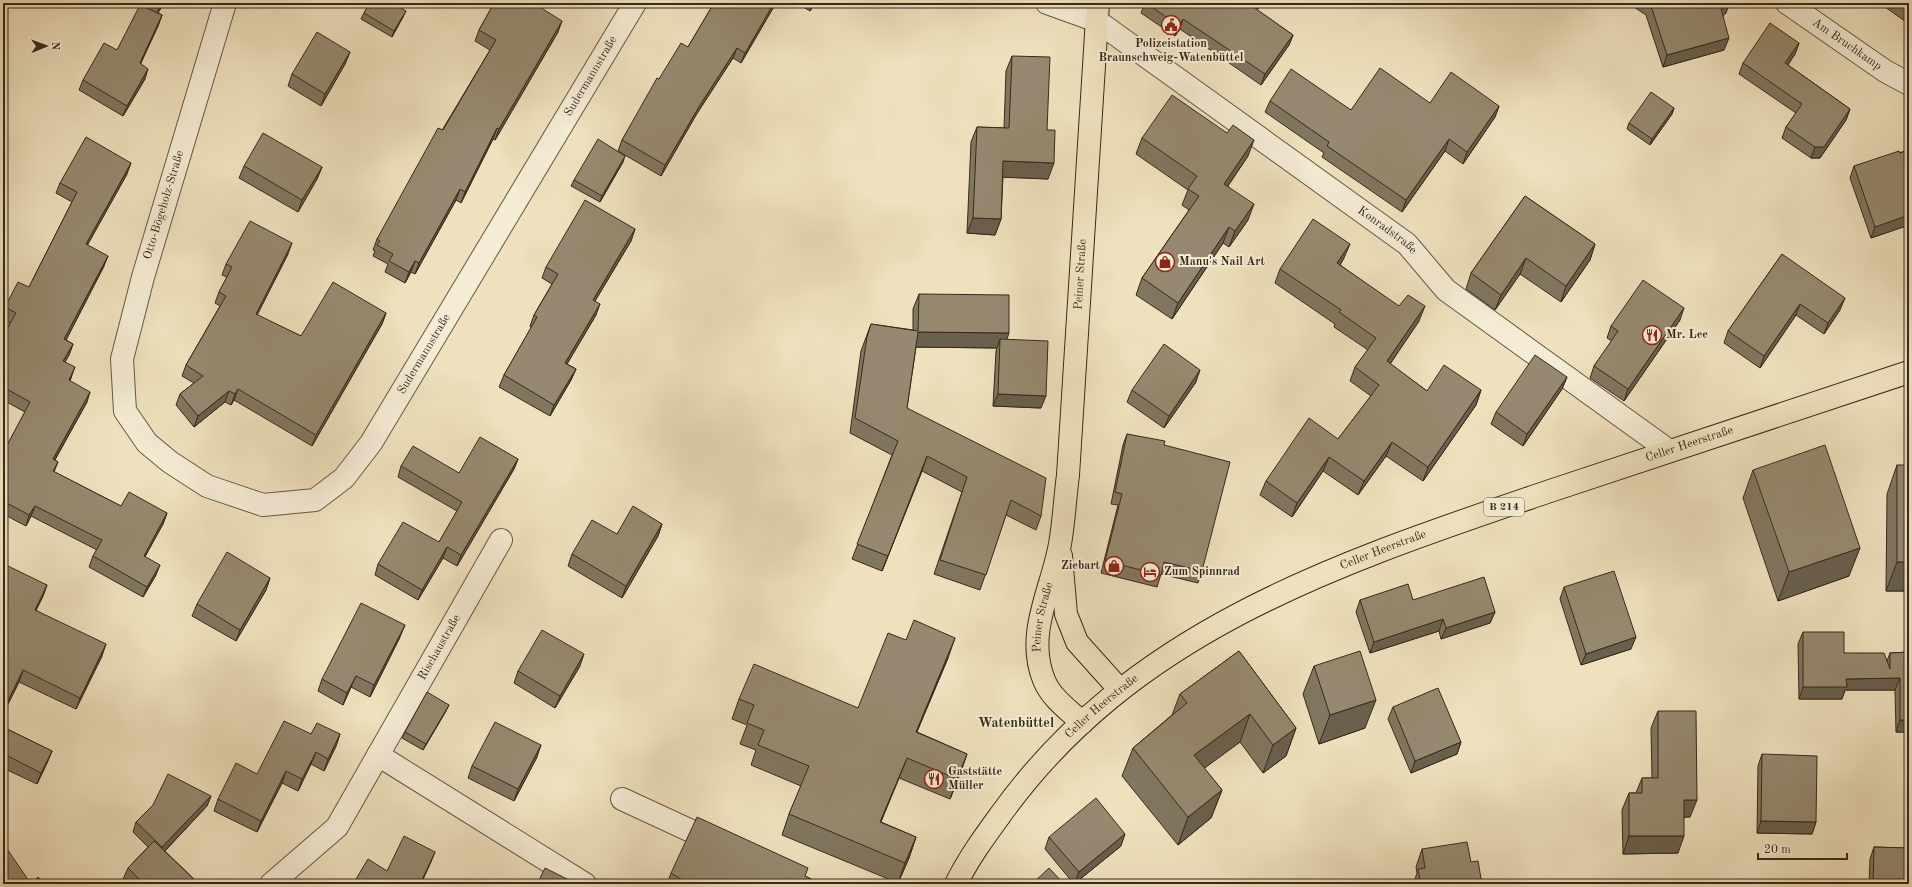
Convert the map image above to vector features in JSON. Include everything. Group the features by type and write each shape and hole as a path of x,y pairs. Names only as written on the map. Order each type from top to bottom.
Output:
{"main road":[{"name":"Peiner Straße","path":"1082,723 1051,691 1044,680 1037,652 1043,601 1060,545 1068,475 1097,12"},
{"name":"Celler Heerstraße","path":"956,884 983,840 1014,796 1047,758 1082,723 1120,690 1169,654 1212,627 1256,604 1300,584 1402,542 1668,450 1909,372"},
{"name":"Peiner Straße","path":"1060,545 1066,614 1077,642 1120,690"}],"street":[{"name":"Otto-Bögeholz-Straße","path":"125,411 122,359 142,277 225,3"},
{"name":"Sudermannstraße","path":"125,411 147,444 170,462 207,486 263,505 315,500 344,478 371,443 635,3"},
{"name":"Konradstraße","path":"1047,3 1097,12 1407,244 1446,290 1668,450"},
{"name":"Am Bruchkamp","path":"1787,3 1885,71 1909,84"},
{"name":"Rischaustraße","path":"271,884 337,827 501,540"},
{"path":"378,755 585,884"},
{"path":"622,799 735,852"}],"building":[{"path":"369,3 392,3 406,11 394,31 364,13"},
{"path":"494,3 535,3 562,21 499,129 497,128 465,192 460,189 419,263 415,261 409,272 389,261 393,254 377,245 380,241 377,239 438,128 443,130 496,40 479,30"},
{"path":"714,3 774,3 745,53 737,48 700,105 665,165 622,140 657,78 659,79 681,43 688,47"},
{"path":"1146,3 1259,3 1255,8 1293,35 1265,74 1183,19 1179,26"},
{"path":"1650,3 1728,3 1721,9 1729,38 1667,55"},
{"path":"1900,3 1909,3 1909,9"},
{"path":"140,5 162,15 140,63 148,69 127,106 83,80 104,43 117,50"},
{"path":"1770,23 1799,43 1785,63 1850,109 1824,147 1815,147 1786,127 1802,104 1743,63"},
{"path":"317,32 350,52 325,94 292,74"},
{"path":"1012,56 1050,57 1047,130 1055,130 1054,163 1003,161 1001,219 973,218 977,127 1009,128"},
{"path":"1380,68 1430,103 1451,72 1499,106 1467,152 1449,139 1406,200 1327,146 1329,142 1270,101 1291,69 1351,110"},
{"path":"1651,92 1674,108 1652,139 1629,123"},
{"path":"1172,95 1227,133 1233,125 1254,140 1224,184 1254,204 1235,231 1229,227 1178,303 1142,278 1199,196 1188,189 1197,176 1142,138"},
{"path":"263,133 322,167 302,200 244,166"},
{"path":"86,137 131,163 86,244 108,256 64,339 73,344 63,361 75,367 69,380 90,392 53,459 58,462 53,471 121,506 129,492 167,513 144,556 160,565 147,587 93,556 102,540 35,506 29,515 3,501 3,453 30,402 3,387 3,336 16,313 5,307 18,282 29,287 77,192 60,183"},
{"path":"598,139 625,156 602,196 574,180"},
{"path":"1909,150 1909,215 1875,227 1854,166 1899,151 1900,153"},
{"path":"1525,196 1595,244 1566,286 1526,258 1501,295 1471,273"},
{"path":"585,200 635,229 593,300 600,304 565,363 576,369 554,405 504,375 537,317 534,315 558,274 546,267"},
{"path":"1313,219 1350,244 1337,263 1399,306 1408,295 1425,306 1387,361 1427,391 1444,365 1481,390 1428,467 1392,442 1364,481 1329,457 1297,503 1266,481 1309,418 1338,439 1379,385 1355,367 1376,338 1339,312 1341,310 1280,269"},
{"path":"250,221 292,243 256,314 301,336 333,282 386,313 316,435 238,389 235,394 229,391 198,416 180,394 203,376 186,365 226,296 219,292 232,267 226,264"},
{"path":"1782,254 1845,298 1828,323 1800,304 1764,356 1728,331"},
{"path":"1643,280 1684,308 1628,389 1594,366 1618,331 1611,326"},
{"path":"919,294 1009,295 1009,333 918,332 907,408 1046,478 1041,516 1011,500 986,575 940,560 967,477 927,456 888,556 857,544 898,441 855,418 867,337 871,324 918,331"},
{"path":"1000,339 1048,341 1046,396 998,394"},
{"path":"1164,344 1200,370 1169,416 1132,390"},
{"path":"1535,355 1567,377 1527,434 1496,412"},
{"path":"1127,434 1165,441 1164,445 1230,462 1202,571 1164,562 1161,575 1105,561 1122,494 1115,492"},
{"path":"480,437 518,459 461,555 447,547 422,590 378,564 403,522 439,542 462,502 401,466 413,446 459,473"},
{"path":"1825,445 1860,548 1789,572 1753,470"},
{"path":"1897,465 1909,465 1909,562 1897,562"},
{"path":"633,506 662,524 626,586 572,554 592,520 617,534"},
{"path":"227,552 270,578 240,630 197,604"},
{"path":"8,566 47,585 35,610 106,644 80,698 23,670 3,711 3,576"},
{"path":"1614,571 1636,637 1586,654 1564,587"},
{"path":"1484,577 1495,612 1446,628 1443,619 1374,642 1360,600 1408,584 1413,600"},
{"path":"361,603 405,625 374,685 356,676 347,693 322,679"},
{"path":"914,620 955,638 916,732 967,754 957,779 907,758 880,822 916,837 905,863 789,814 809,766 758,745 764,730 747,723 754,705 739,699 754,664 858,708 888,633 906,640"},
{"path":"542,630 584,654 560,696 518,671"},
{"path":"1803,632 1844,632 1844,653 1884,653 1890,669 1890,653 1909,652 1909,720 1900,720 1900,678 1846,679 1847,687 1803,687"},
{"path":"1239,651 1296,728 1273,745 1250,714 1194,755 1222,790 1188,817 1133,748 1187,703 1180,694"},
{"path":"1360,651 1376,700 1330,715 1314,666"},
{"path":"1438,688 1461,742 1415,761 1393,707"},
{"path":"427,692 449,705 426,744 405,732"},
{"path":"1658,711 1696,711 1697,800 1684,800 1684,836 1629,836 1629,793 1642,793 1642,778 1658,778"},
{"path":"284,721 311,734 317,723 340,734 328,759 316,752 302,779 286,771 261,821 218,799 236,763 257,774"},
{"path":"495,722 541,745 518,789 472,766"},
{"path":"3,727 52,751 41,773 4,754 3,756"},
{"path":"1762,754 1817,756 1816,822 1761,821"},
{"path":"168,774 211,796 162,847 136,822 153,805"},
{"path":"1096,798 1125,834 1079,872 1049,837"},
{"path":"697,817 808,868 805,876 821,884 689,884 671,873"},
{"path":"404,836 435,852 420,884 353,884 368,859 387,871"},
{"path":"154,841 199,884 144,884 128,868"},
{"path":"1467,842 1471,862 1478,861 1482,884 1421,884 1418,869 1425,868 1422,849"},
{"path":"3,843 31,884 3,884"},
{"path":"1874,847 1909,848 1909,884 1873,884"},
{"path":"545,868 577,884 537,884"},
{"path":"1049,868 1064,884 1032,884"},
{"path":"38,877 45,884 31,884"}],"place":[{"name":"Polizeistation Braunschweig-Watenbüttel","path":"1171,25"},
{"name":"Manu's Nail Art","path":"1165,262"},
{"name":"Mr. Lee","path":"1652,335"},
{"name":"Ziebart","path":"1114,566"},
{"name":"Zum Spinnrad","path":"1150,572"},
{"name":"Gaststätte Müller","path":"934,779"}],"district":[{"name":"Watenbüttel","path":"1016,723"}]}
